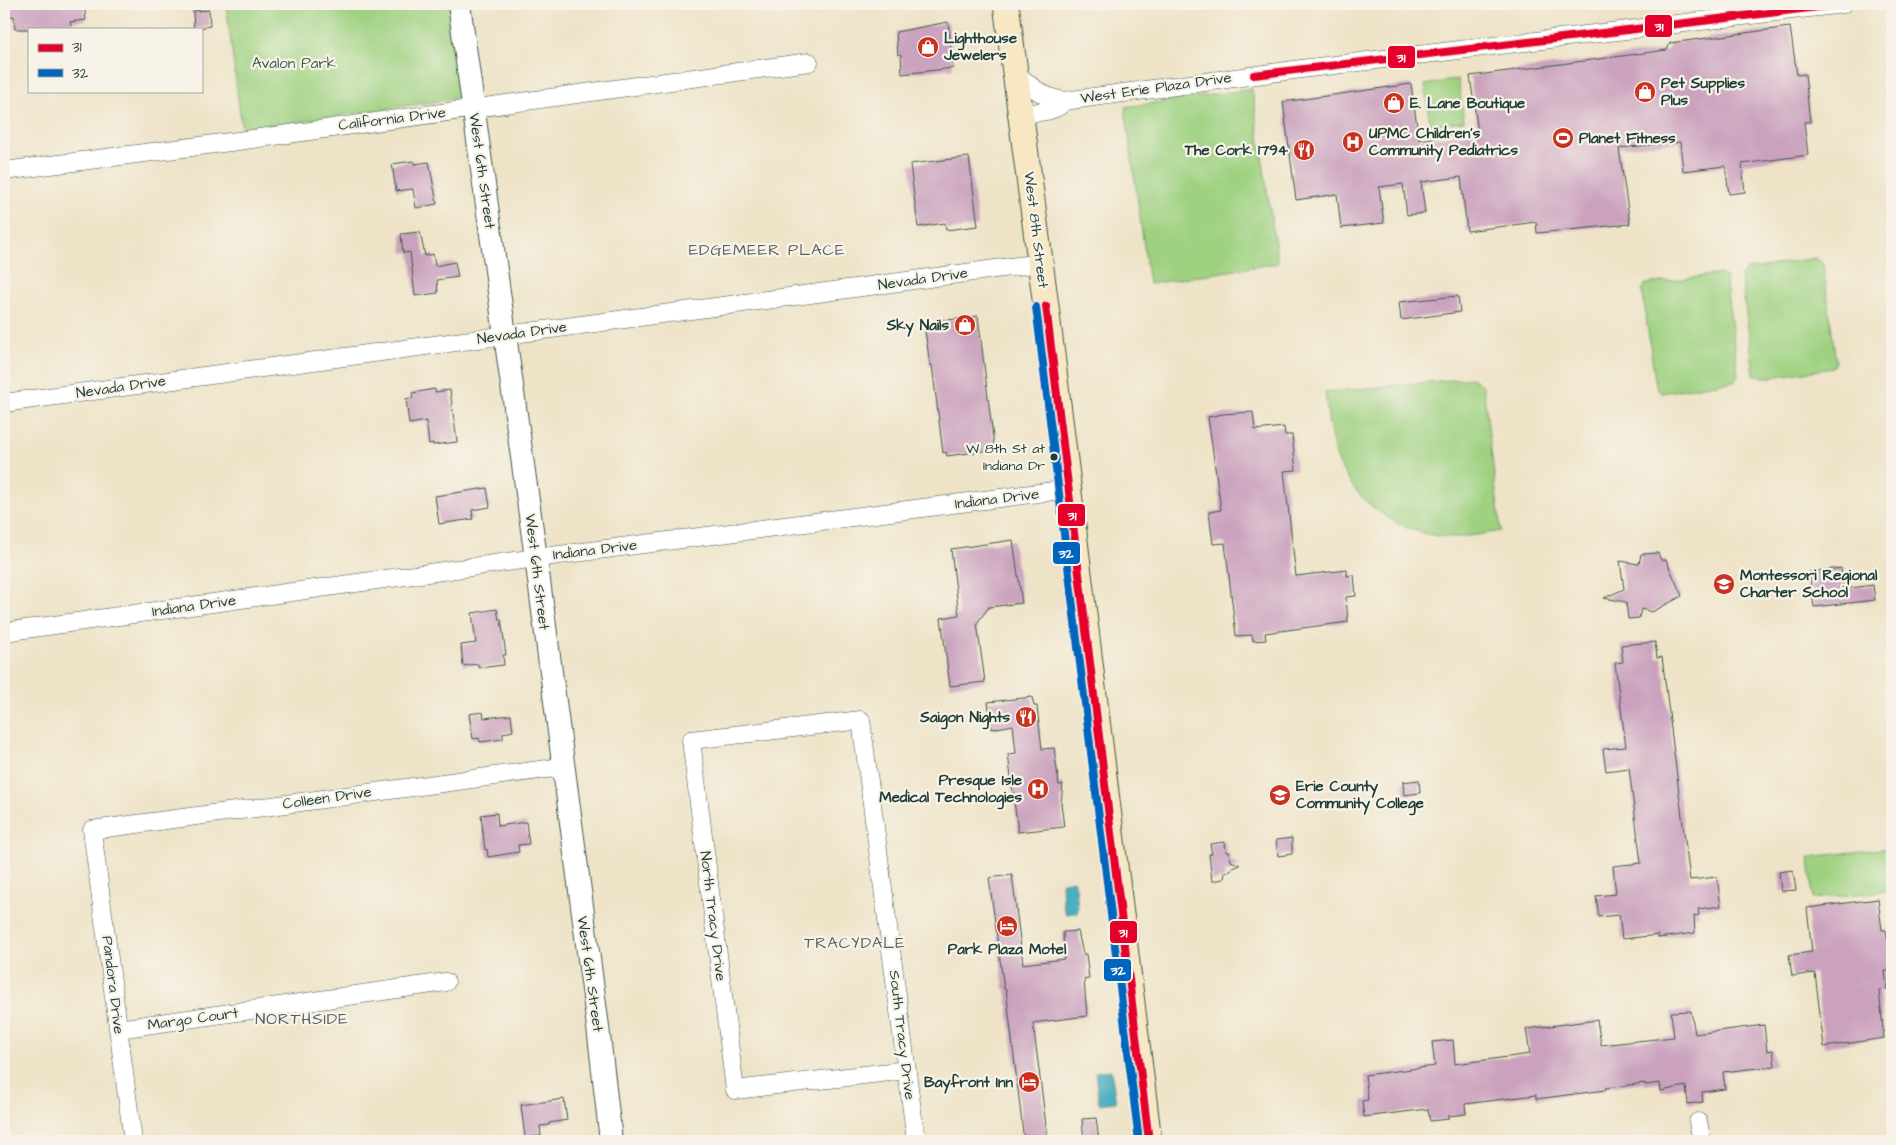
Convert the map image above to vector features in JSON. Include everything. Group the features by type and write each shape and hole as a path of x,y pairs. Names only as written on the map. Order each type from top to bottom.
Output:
{"main road":[{"name":"West 8th Street","path":"1006,4 1149,1141"}],"street":[{"name":"West 6th Street","path":"459,4 536,558 562,767 598,1027 611,1141"},
{"name":"West Erie Plaza Drive","path":"1016,73 1040,93 1056,100 1064,101 1263,73 1843,4"},
{"name":"California Drive","path":"4,171 809,62"},
{"name":"West Erie Plaza Drive","path":"1021,114 1056,109 1064,101"},
{"name":"Nevada Drive","path":"4,403 1040,263"},
{"name":"Indiana Drive","path":"4,632 536,558 1068,489"},
{"name":"South Tracy Drive","path":"861,720 916,1141"},
{"name":"North Tracy Drive","path":"861,720 691,740 735,1090 907,1070"},
{"name":"Colleen Drive","path":"92,830 562,767"},
{"name":"Pandora Drive","path":"92,830 133,1141"},
{"name":"Margo Court","path":"118,1029 446,982"},
{"path":"1698,1122 1702,1141"}],"green space":[{"name":"Avalon Park","path":"226,4 451,4 460,94 453,99 242,130"},
{"path":"1458,79 1464,121 1430,125 1425,85"},
{"path":"1252,89 1278,263 1149,284 1125,107"},
{"path":"1815,258 1823,263 1836,363 1833,368 1763,378 1754,374 1741,276 1746,270"},
{"path":"1719,274 1725,277 1738,375 1734,381 1661,393 1656,387 1642,289 1646,284"},
{"path":"1472,378 1483,386 1501,531 1459,537 1422,533 1405,527 1373,507 1359,494 1348,479 1339,463 1331,437 1325,392"},
{"path":"1889,848 1892,890 1813,899 1809,857"}],"water":[{"path":"1073,880 1076,887 1078,911 1077,913 1066,914 1063,906 1062,882"},
{"path":"1111,1070 1116,1102 1099,1104 1095,1072"}],"building":[{"path":"5,4 84,4 86,20 70,22 72,28 15,29 14,16 7,17"},
{"path":"209,10 210,26 194,28 193,11"},
{"path":"948,22 953,68 902,74 901,54 898,55 896,32"},
{"path":"1790,27 1797,75 1805,74 1810,122 1804,122 1808,155 1742,164 1745,192 1729,194 1725,166 1683,171 1680,142 1619,148 1630,224 1537,233 1536,222 1467,231 1461,177 1421,182 1425,213 1407,215 1403,184 1379,187 1384,223 1341,228 1337,194 1296,200 1283,102 1411,84 1419,140 1478,132 1470,76 1667,50 1670,43"},
{"path":"969,157 978,226 946,230 945,223 918,227 910,164"},
{"path":"414,161 414,164 429,162 437,204 416,208 413,189 396,191 392,164"},
{"path":"420,232 425,256 433,254 435,266 455,262 458,277 437,280 438,293 415,296 410,252 403,253 401,234"},
{"path":"1458,296 1460,312 1401,320 1399,302"},
{"path":"978,316 994,446 991,446 992,450 947,456 946,452 943,453 932,365 930,365 924,323"},
{"path":"435,389 435,392 450,390 457,442 429,444 426,421 409,424 406,399 413,398 412,393"},
{"path":"1253,412 1255,430 1284,427 1285,435 1292,435 1296,470 1284,471 1296,576 1347,570 1347,576 1354,575 1356,596 1346,597 1348,622 1265,633 1266,640 1253,641 1252,635 1236,636 1225,543 1213,544 1209,512 1221,510 1208,417"},
{"path":"487,488 490,507 472,510 473,519 439,524 435,496"},
{"path":"1013,540 1022,603 989,607 977,623 985,682 950,686 941,618 959,615 951,549"},
{"path":"1658,553 1661,560 1666,560 1682,596 1652,612 1641,609 1639,618 1628,619 1626,602 1604,598 1624,589 1620,561 1639,564 1641,554"},
{"path":"1841,568 1843,589 1873,585 1875,600 1814,607 1809,572"},
{"path":"497,609 499,619 501,619 506,655 503,655 504,665 479,668 478,664 463,666 461,645 476,643 472,613"},
{"path":"1655,642 1657,658 1662,657 1690,880 1717,877 1721,906 1698,909 1699,915 1694,916 1695,933 1658,938 1658,935 1622,939 1619,915 1599,917 1596,896 1616,894 1613,866 1641,863 1629,768 1606,771 1603,749 1626,747 1615,663 1623,662 1621,645"},
{"path":"1032,697 1034,706 1037,706 1042,749 1054,748 1059,785 1063,784 1061,803 1064,827 1018,832 1008,754 1016,753 1013,725 992,729 988,702"},
{"path":"483,712 484,718 511,715 513,731 503,733 503,739 480,742 479,738 473,739 469,714"},
{"path":"1419,780 1420,793 1404,795 1403,782"},
{"path":"497,813 498,826 526,822 529,844 518,845 519,852 488,857 487,849 485,850 481,815"},
{"path":"1292,838 1292,854 1278,856 1276,840"},
{"path":"1225,842 1226,852 1229,852 1231,861 1240,865 1231,869 1231,871 1225,872 1224,879 1212,881 1209,854 1212,854 1210,844"},
{"path":"1793,870 1796,890 1781,891 1779,872"},
{"path":"1012,875 1023,964 1064,959 1063,932 1078,931 1083,954 1086,954 1089,979 1084,980 1087,1016 1033,1023 1048,1141 1024,1141 1006,989 1004,989 989,878"},
{"path":"1878,899 1882,930 1886,930 1887,939 1892,938 1892,971 1885,971 1887,989 1879,990 1884,1038 1824,1047 1815,973 1792,976 1789,955 1812,952 1807,908"},
{"path":"1691,1011 1695,1034 1764,1025 1767,1051 1773,1050 1775,1066 1723,1072 1725,1089 1702,1092 1703,1102 1688,1104 1686,1086 1661,1091 1660,1083 1645,1085 1645,1083 1536,1099 1536,1095 1465,1104 1466,1114 1448,1116 1448,1119 1430,1121 1428,1109 1364,1117 1362,1101 1368,1100 1365,1075 1435,1066 1432,1042 1453,1040 1455,1064 1530,1054 1526,1029 1597,1020 1601,1045 1674,1037 1671,1012"},
{"path":"564,1099 567,1120 540,1126 541,1136 525,1138 521,1105"},
{"path":"1096,1118 1099,1141 1084,1141 1082,1119"}],"transit line":[{"name":"31","path":"1254,75 1843,4"},
{"name":"31","path":"1046,306 1149,1141"},
{"name":"32","path":"1036,307 1139,1141"}],"place":[{"name":"Lighthouse Jewelers","path":"928,47"},
{"name":"Pet Supplies Plus","path":"1645,92"},
{"name":"E. Lane Boutique","path":"1394,103"},
{"name":"Planet Fitness","path":"1563,138"},
{"name":"UPMC Children's Community Pediatrics","path":"1353,142"},
{"name":"The Cork 1794","path":"1304,150"},
{"name":"Sky Nails","path":"965,325"},
{"name":"W 8th St at Indiana Dr","path":"1054,457"},
{"name":"Montessori Regional Charter School","path":"1724,584"},
{"name":"Saigon Nights","path":"1026,717"},
{"name":"Presque Isle Medical Technologies","path":"1038,789"},
{"name":"Erie County Community College","path":"1280,795"},
{"name":"Park Plaza Motel","path":"1007,926"},
{"name":"Bayfront Inn","path":"1029,1082"}],"district":[{"name":"EDGEMEER PLACE","path":"767,250"},
{"name":"TRACYDALE","path":"855,943"},
{"name":"NORTHSIDE","path":"302,1019"}]}
